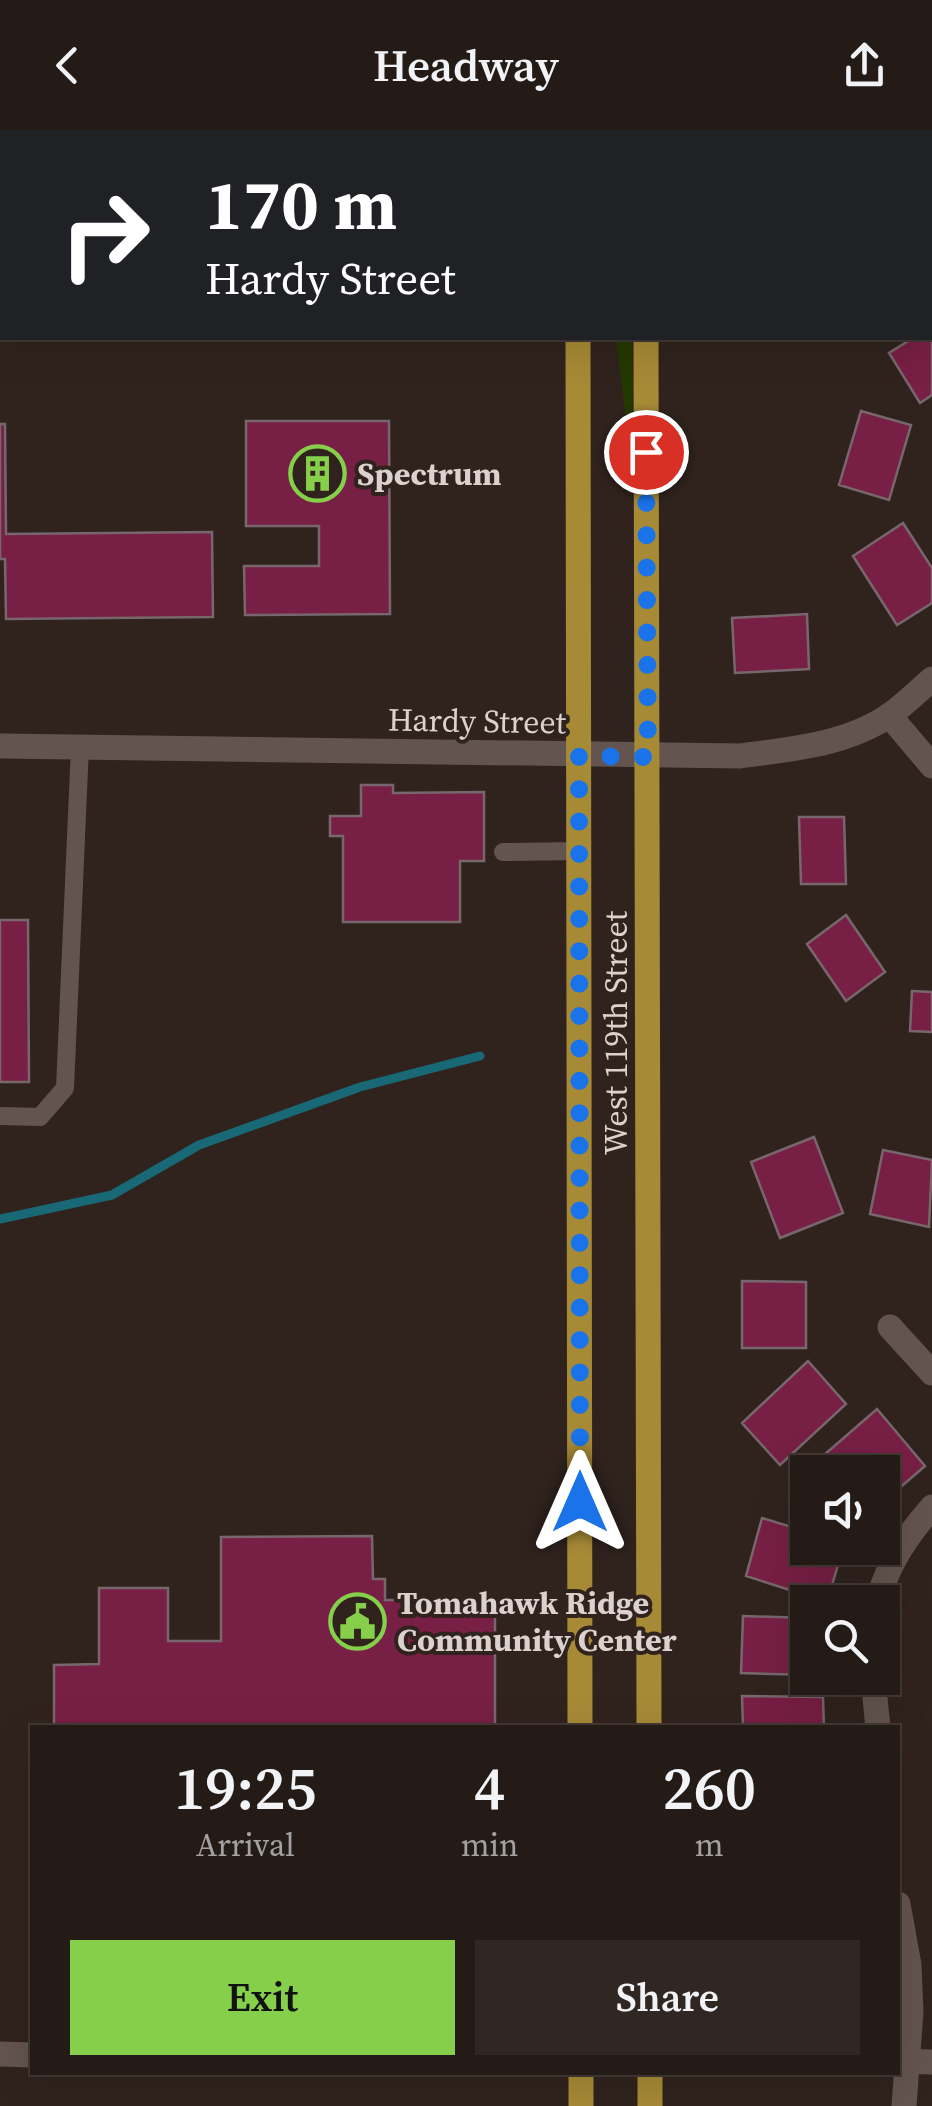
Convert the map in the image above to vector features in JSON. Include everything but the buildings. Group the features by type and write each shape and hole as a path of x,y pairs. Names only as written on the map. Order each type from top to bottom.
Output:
{"main road":[{"name":"West 119th Street","path":"578,340 580,1725"},
{"name":"West 119th Street","path":"646,340 650,1725"},
{"path":"580,2106 581,2075"},
{"path":"650,2075 650,2106"}],"street":[{"name":"Hardy Street","path":"0,746 740,756 802,748 854,734 889,715 932,679"},
{"path":"889,715 932,766"},
{"path":"890,1327 932,1374"},
{"path":"882,1585 902,1544 932,1507"},
{"path":"875,1695 878,1725"},
{"path":"900,1917 910,1981 912,2061 904,2106"},
{"path":"0,2054 30,2055"}],"lane":[{"path":"0,1116 40,1117 66,1088 80,746"},
{"path":"503,852 579,852"}],"green space":[{"path":"616,340 632,340 633,417 626,417"}],"waterway":[{"path":"0,1219 112,1195 199,1145 360,1087 480,1056"}],"place":[{"name":"Spectrum","path":"318,474"},
{"name":"Tomahawk Ridge Community Center","path":"358,1621"}],"route":[{"path":"580,1502 579,756 648,757 646,452"}]}
